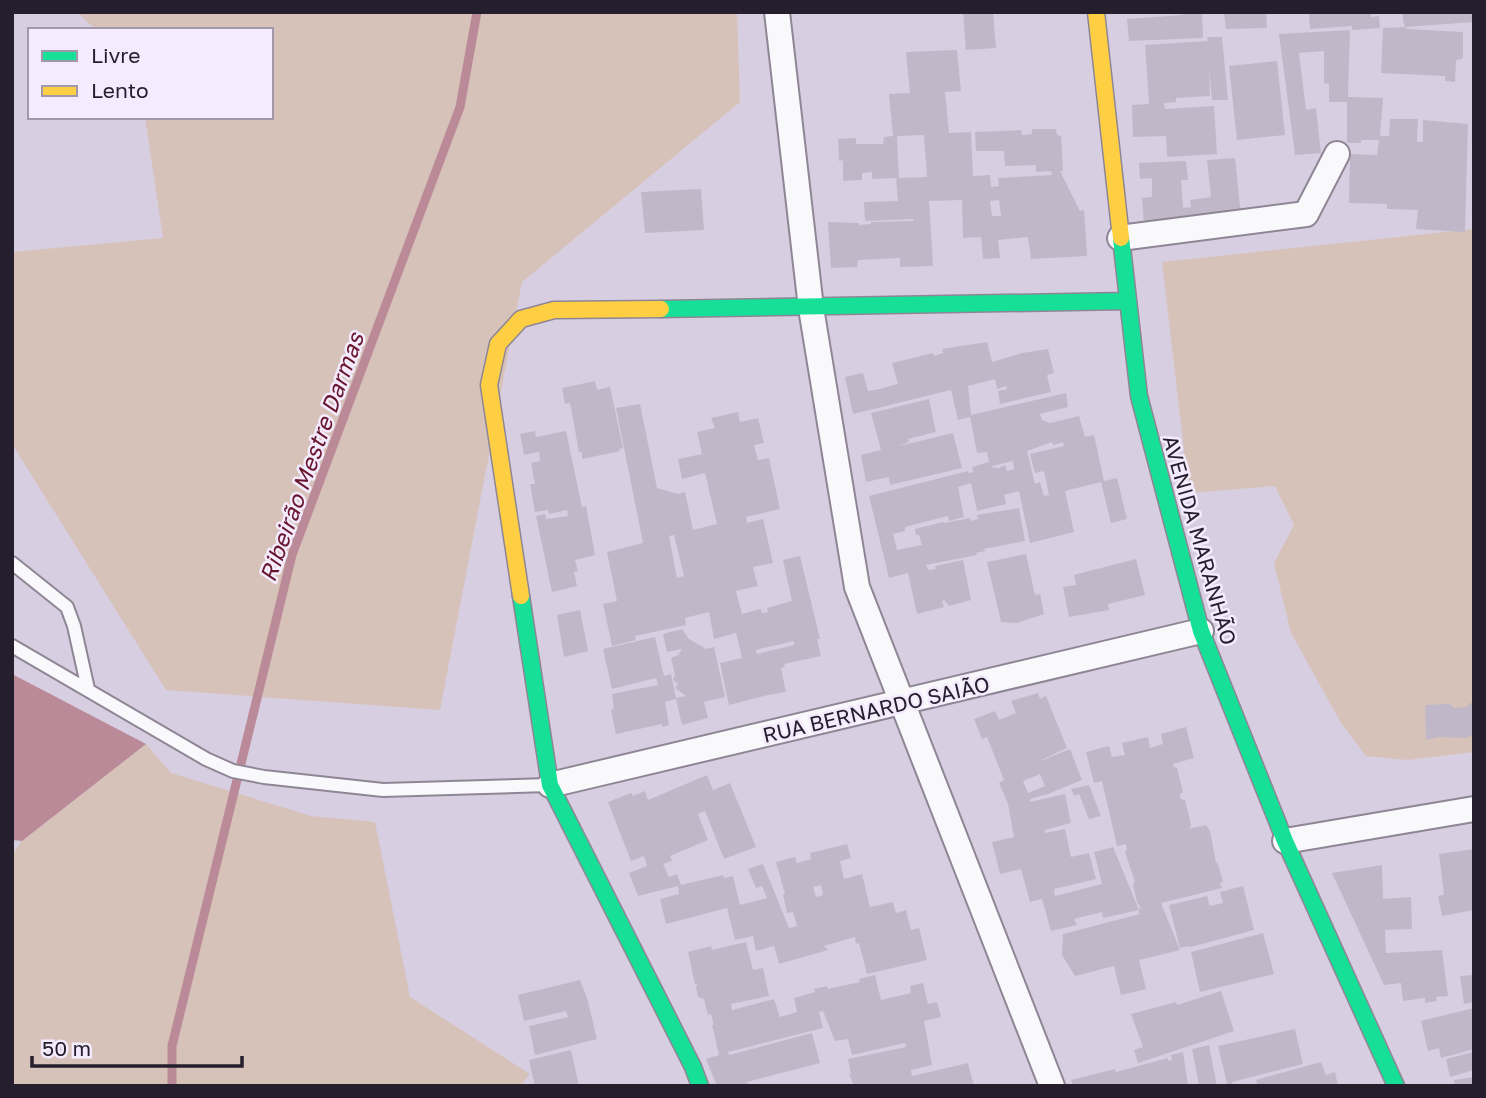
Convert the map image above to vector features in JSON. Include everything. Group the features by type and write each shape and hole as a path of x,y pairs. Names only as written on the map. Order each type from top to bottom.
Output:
{"street":[{"path":"777,12 811,308 857,587 1052,1086"},
{"name":"AVENIDA MARANHÃO","path":"1096,12 1139,396 1201,631 1285,841 1396,1086"},
{"path":"1120,238 1306,214 1337,154"},
{"path":"700,1086 550,785 489,385 498,344 521,319 554,310 1127,301"},
{"name":"RUA BERNARDO SAIÃO","path":"550,785 1201,631"},
{"path":"1285,841 1474,809"}],"lane":[{"path":"12,563 67,607 88,689"},
{"path":"12,646 233,772 383,790 550,785"}],"shaded area":[{"path":"77,12 737,12 740,102 522,282 440,710 166,690 12,444 12,252 163,238 145,119 273,119 273,28 94,28"},
{"path":"1474,229 1474,752 1408,760 1366,756 1341,723 1291,633 1274,563 1294,525 1275,486 1189,493 1162,262"},
{"path":"12,674 146,744 22,841 12,840"},
{"path":"146,744 171,773 311,816 375,822 410,997 530,1074 520,1086 12,1086 12,855 22,841"}],"building":[{"path":"963,12 993,12 996,48 966,50"},
{"path":"1183,12 1202,12 1203,38 1129,41 1127,19 1183,15"},
{"path":"1224,12 1266,12 1267,28 1226,29"},
{"path":"1309,12 1371,12 1371,17 1379,16 1380,28 1352,30 1352,26 1310,29"},
{"path":"1474,12 1474,22 1405,27 1403,20 1403,13"},
{"path":"1407,27 1406,29 1463,32 1463,57 1456,60 1455,82 1445,81 1445,76 1381,73 1383,28"},
{"path":"1350,30 1348,97 1383,98 1380,136 1389,136 1390,119 1418,119 1417,142 1423,142 1423,120 1468,124 1465,232 1416,229 1418,210 1387,209 1387,204 1349,203 1350,154 1377,155 1379,140 1347,143 1347,102 1329,102 1329,83 1324,84 1324,51 1299,53 1306,110 1316,108 1321,153 1295,155 1279,34"},
{"path":"1207,37 1222,37 1228,100 1212,100 1209,68 1210,96 1176,98 1176,102 1164,103 1165,109 1214,106 1217,154 1167,157 1166,136 1133,137 1132,105 1149,104 1145,45 1208,41"},
{"path":"957,50 961,91 945,92 949,133 971,132 973,176 990,175 991,187 999,186 998,178 1052,175 1051,171 1036,172 1036,165 1005,166 1004,151 976,151 975,132 1021,130 1022,135 1032,134 1032,129 1056,129 1057,135 1061,136 1063,171 1060,171 1080,211 1084,210 1087,256 1031,259 1028,237 998,240 1000,258 983,259 981,237 963,238 962,200 929,201 933,266 900,267 900,258 858,260 857,267 831,268 828,222 859,225 871,222 914,221 865,221 864,202 898,201 896,178 872,179 872,172 862,173 862,180 843,181 843,160 839,161 838,139 856,138 856,144 883,144 884,137 893,136 889,94 910,93 906,52","holes":["924,135 927,177 899,178 897,136","999,200 1001,216 992,216 990,201"]},
{"path":"1277,61 1285,135 1237,140 1229,66"},
{"path":"1235,158 1241,216 1144,225 1142,198 1152,197 1152,178 1140,179 1139,163 1186,161 1188,180 1181,180 1183,208 1191,207 1190,200 1211,197 1207,160"},
{"path":"701,189 704,230 645,233 641,192"},
{"path":"987,342 992,362 1048,349 1054,373 1047,375 1051,392 1000,404 998,391 1007,389 1006,386 997,389 995,379 968,386 971,415 1066,393 1068,407 1040,414 1042,420 1050,423 1079,416 1085,437 1094,435 1104,481 1117,478 1127,519 1111,523 1101,482 1065,491 1074,532 1030,543 1019,491 1004,495 1006,504 977,511 971,483 958,487 964,517 949,521 948,516 905,527 905,531 893,534 897,550 922,545 915,529 970,518 970,521 978,519 977,515 1019,508 1025,541 984,549 985,551 976,553 977,555 926,565 929,570 936,569 935,566 963,560 971,600 949,606 944,600 944,607 917,614 908,573 889,578 869,496 973,472 972,467 989,462 987,452 977,453 970,417 958,420 951,390 853,414 845,377 863,373 868,391 898,384 892,363 933,353 934,356 943,353 942,349","holes":["1052,442 1053,445 1063,442 1064,446 1030,454 1035,473 1044,471 1049,495 1044,496 1040,482 1035,484 1027,451","1013,461 1014,469 1007,471 1005,465 997,469 992,466"]},
{"path":"595,381 597,390 610,387 623,448 619,449 620,451 582,459 570,403 565,404 562,388"},
{"path":"929,399 936,432 908,439 909,442 899,446 953,433 962,468 890,485 889,477 866,482 861,455 881,450 871,413"},
{"path":"640,404 657,488 678,494 685,492 693,530 717,524 705,473 682,479 678,459 702,454 697,432 715,428 711,418 738,412 740,422 758,418 764,443 754,445 758,460 769,458 780,509 746,517 747,523 763,519 773,563 753,567 758,586 736,591 742,614 761,609 762,613 768,612 767,608 792,601 783,560 800,556 820,639 817,639 821,656 784,664 785,667 781,668 786,692 729,705 720,663 742,658 736,633 714,639 709,612 685,618 686,625 635,636 636,640 612,646 603,604 617,601 607,552 643,543 616,408","holes":["674,535 684,576 677,578 669,536","794,641 794,645 757,654 756,650"]},
{"path":"535,431 536,437 566,431 582,507 586,506 595,555 575,560 578,571 574,572 577,586 552,592 536,516 545,514 546,519 568,516 567,510 549,514 548,510 535,512 530,484 535,484 531,463 540,461 539,452 524,455 520,434"},
{"path":"1026,554 1035,595 1040,594 1044,614 1017,623 1001,622 987,562"},
{"path":"1136,559 1145,595 1108,604 1109,610 1069,617 1063,587 1076,585 1074,575"},
{"path":"580,610 588,651 564,657 557,615"},
{"path":"682,629 689,639 706,649 714,647 725,697 704,702 708,718 682,725 676,699 665,702 669,725 662,727 662,724 616,734 611,710 614,709 612,694 658,685 656,678 612,689 603,649 655,637 664,676 671,674 676,698 686,696 675,688 678,684 673,680 675,675 671,658 678,655 682,649 667,652 663,634"},
{"path":"1038,693 1040,699 1046,696 1067,748 1035,763 1070,749 1082,780 1030,799 1030,802 1065,794 1071,823 1045,830 1045,833 1065,829 1071,857 1089,853 1096,879 1054,889 1055,896 1102,884 1094,852 1113,847 1139,910 1103,918 1102,912 1074,919 1077,925 1051,931 1042,899 1030,902 1021,869 1000,874 992,842 1014,837 1008,804 999,783 1004,780 987,737 982,739 974,719 995,711 999,720 1016,713 1011,701","holes":["1040,774 1045,786 1028,793 1023,781"]},
{"path":"1474,703 1474,733 1467,738 1440,737 1426,740 1425,705 1450,704 1454,708 1467,707"},
{"path":"1186,727 1194,758 1173,764 1177,768 1183,792 1180,794 1181,799 1185,800 1191,825 1189,829 1206,825 1210,831 1223,881 1220,883 1222,888 1161,903 1180,950 1139,960 1146,989 1121,995 1114,966 1075,976 1062,955 1063,934 1140,914 1138,909 1141,908 1137,902 1133,885 1135,882 1125,852 1126,844 1117,846 1102,781 1094,783 1086,752 1109,746 1112,757 1125,755 1122,743 1148,737 1150,748 1163,744 1161,734"},
{"path":"707,775 713,790 730,783 756,847 724,859 705,811 698,814 708,840 670,856 672,861 663,864 669,877 677,874 681,885 723,875 724,878 733,876 740,905 767,898 762,886 756,888 748,869 763,864 789,928 797,926 793,912 787,913 776,862 795,857 797,863 811,859 810,853 847,844 851,858 840,861 844,879 862,874 870,907 893,902 896,913 906,910 911,930 919,928 927,960 867,974 855,937 824,946 828,950 779,964 774,946 756,951 753,936 735,940 727,908 666,924 660,899 679,894 678,886 638,896 629,873 647,866 644,856 631,861 608,802 645,791 648,800","holes":["821,885 823,895 816,897 813,887"]},
{"path":"1089,785 1101,816 1089,819 1079,794 1074,796 1071,789"},
{"path":"1474,849 1474,910 1442,916 1438,896 1444,895 1439,854"},
{"path":"1382,865 1383,899 1411,897 1412,929 1385,930 1386,953 1442,950 1448,996 1436,997 1437,1001 1425,1003 1425,998 1403,1001 1401,983 1384,985 1332,873"},
{"path":"1243,886 1254,930 1180,948 1169,905 1207,896 1210,906 1223,903 1220,892"},
{"path":"1263,933 1274,974 1200,992 1191,952"},
{"path":"746,942 753,970 763,968 769,996 731,1004 732,1010 774,999 780,1017 797,1012 794,998 815,992 814,989 827,986 828,989 860,982 859,979 875,975 881,1000 911,993 910,986 923,983 928,1004 937,1002 941,1017 924,1021 932,1065 911,1070 912,1076 968,1063 974,1086 854,1086 849,1074 848,1059 906,1047 905,1043 852,1055 848,1039 835,1041 823,1011 819,1012 823,1028 728,1052 729,1055 812,1033 820,1063 747,1082 749,1086 717,1086 706,1059 719,1055 714,1025 704,999 698,997 698,984 695,984 688,952 711,946 712,950"},
{"path":"1474,975 1474,1002 1464,1004 1460,976"},
{"path":"580,980 597,1039 535,1055 529,1026 568,1017 566,1011 524,1021 518,995"},
{"path":"1221,991 1234,1031 1138,1063 1134,1050 1143,1047 1131,1014 1176,1002 1177,1005"},
{"path":"1474,1008 1474,1049 1441,1058 1439,1048 1428,1051 1421,1021"},
{"path":"1295,1029 1303,1064 1232,1082 1233,1086 1219,1086 1227,1083 1218,1046"},
{"path":"1209,1045 1217,1086 1199,1086 1192,1049"},
{"path":"571,1050 579,1086 535,1086 529,1060"},
{"path":"1183,1052 1188,1086 1074,1086 1071,1080 1115,1069 1116,1072 1168,1058 1168,1061 1172,1060 1171,1055"},
{"path":"1474,1052 1474,1070 1450,1077 1446,1059"},
{"path":"1321,1062 1326,1075 1335,1072 1338,1086 1258,1086 1256,1080"},
{"path":"1474,1077 1474,1086 1455,1086 1454,1080"}],"waterway":[{"name":"Ribeirão Mestre Darmas","path":"172,1086 172,1046 292,555 460,107 477,12"}],"traffic: fast":[{"path":"1121,238 1139,396 1201,631 1285,841 1396,1086"},
{"path":"661,309 1127,301"},
{"path":"521,596 550,785 693,1067 700,1086"}],"traffic: slow":[{"path":"1096,12 1121,238"},
{"path":"521,596 489,385 498,344 521,319 554,310 661,309"}]}
